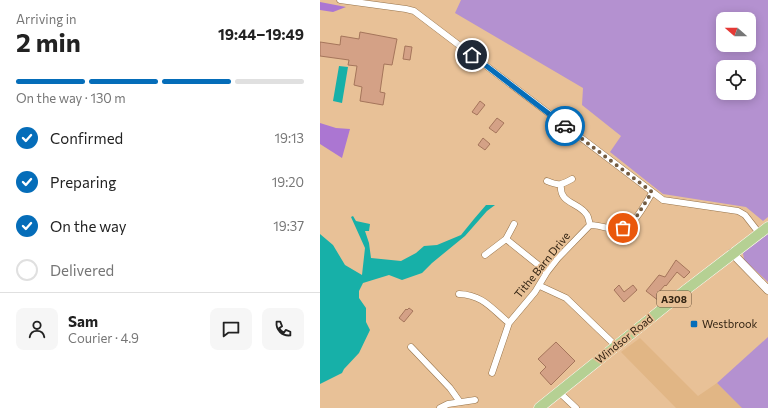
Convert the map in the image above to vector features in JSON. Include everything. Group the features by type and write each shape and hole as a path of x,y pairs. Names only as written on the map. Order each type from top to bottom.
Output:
{"main road":[{"name":"Windsor Road","path":"539,408 768,227"}],"street":[{"path":"340,0 414,11 663,200 738,211 745,215 759,233"},
{"path":"547,181 561,185 572,179"},
{"path":"561,185 560,192 564,198 582,209 587,215 590,225 598,225 617,230 628,226 633,222 652,192"},
{"path":"485,255 506,239 514,224"},
{"name":"Tithe Barn Drive","path":"492,373 509,323 540,286 547,272 590,225"},
{"path":"506,239 547,272"},
{"path":"732,254 768,290"},
{"path":"540,286 566,298 616,346"},
{"path":"458,294 480,298 509,323"},
{"path":"411,347 450,388 460,402"},
{"path":"559,392 576,408"},
{"path":"440,408 448,404 475,400"}],"shaded area":[{"path":"461,0 768,0 768,217 763,221 746,207 663,194 610,152 621,136 582,105 583,88 455,13"},
{"path":"320,2 346,7 333,12 320,10"},
{"path":"320,123 336,128 350,129 342,158 320,144"},
{"path":"768,234 768,282 744,260 743,253"},
{"path":"768,337 768,408 742,408 717,383"},
{"path":"640,338 698,396 717,383 743,408 676,408 621,352"}],"water":[{"path":"339,66 348,67 342,103 333,101"},
{"path":"486,205 495,205 487,211 465,236 422,273 402,280 389,275 363,283 359,291 359,298 366,308 366,322 370,330 359,353 342,373 320,384 320,234 333,245 345,265 362,275 365,248 351,217 353,216 356,221 370,224 369,231 365,231 369,243 371,258 401,261 416,253 424,246 437,245 461,235"}],"building":[{"path":"360,32 397,39 392,65 384,64 380,92 385,93 383,105 360,101 362,87 354,85 357,66 348,65 349,60 320,56 320,42 340,45 341,36 359,39"},
{"path":"405,46 412,47 410,60 403,59"},
{"path":"480,101 485,105 477,115 472,112"},
{"path":"497,118 504,123 496,133 489,128"},
{"path":"483,138 490,144 485,150 478,145"},
{"path":"676,260 690,272 684,278 677,272 666,286 665,285 658,293 662,297 659,301 646,291 659,275 665,277"},
{"path":"619,285 624,292 633,285 637,290 624,302 614,290"},
{"path":"409,308 413,311 404,322 399,318 406,309 407,310"},
{"path":"556,342 575,361 551,385 540,373 546,367 538,359"}],"way so far":[{"path":"565,126 652,192 633,222 623,228"}],"place":[{"name":"Westbrook","path":"694,324"}],"route":[{"path":"472,55 565,126"}]}
